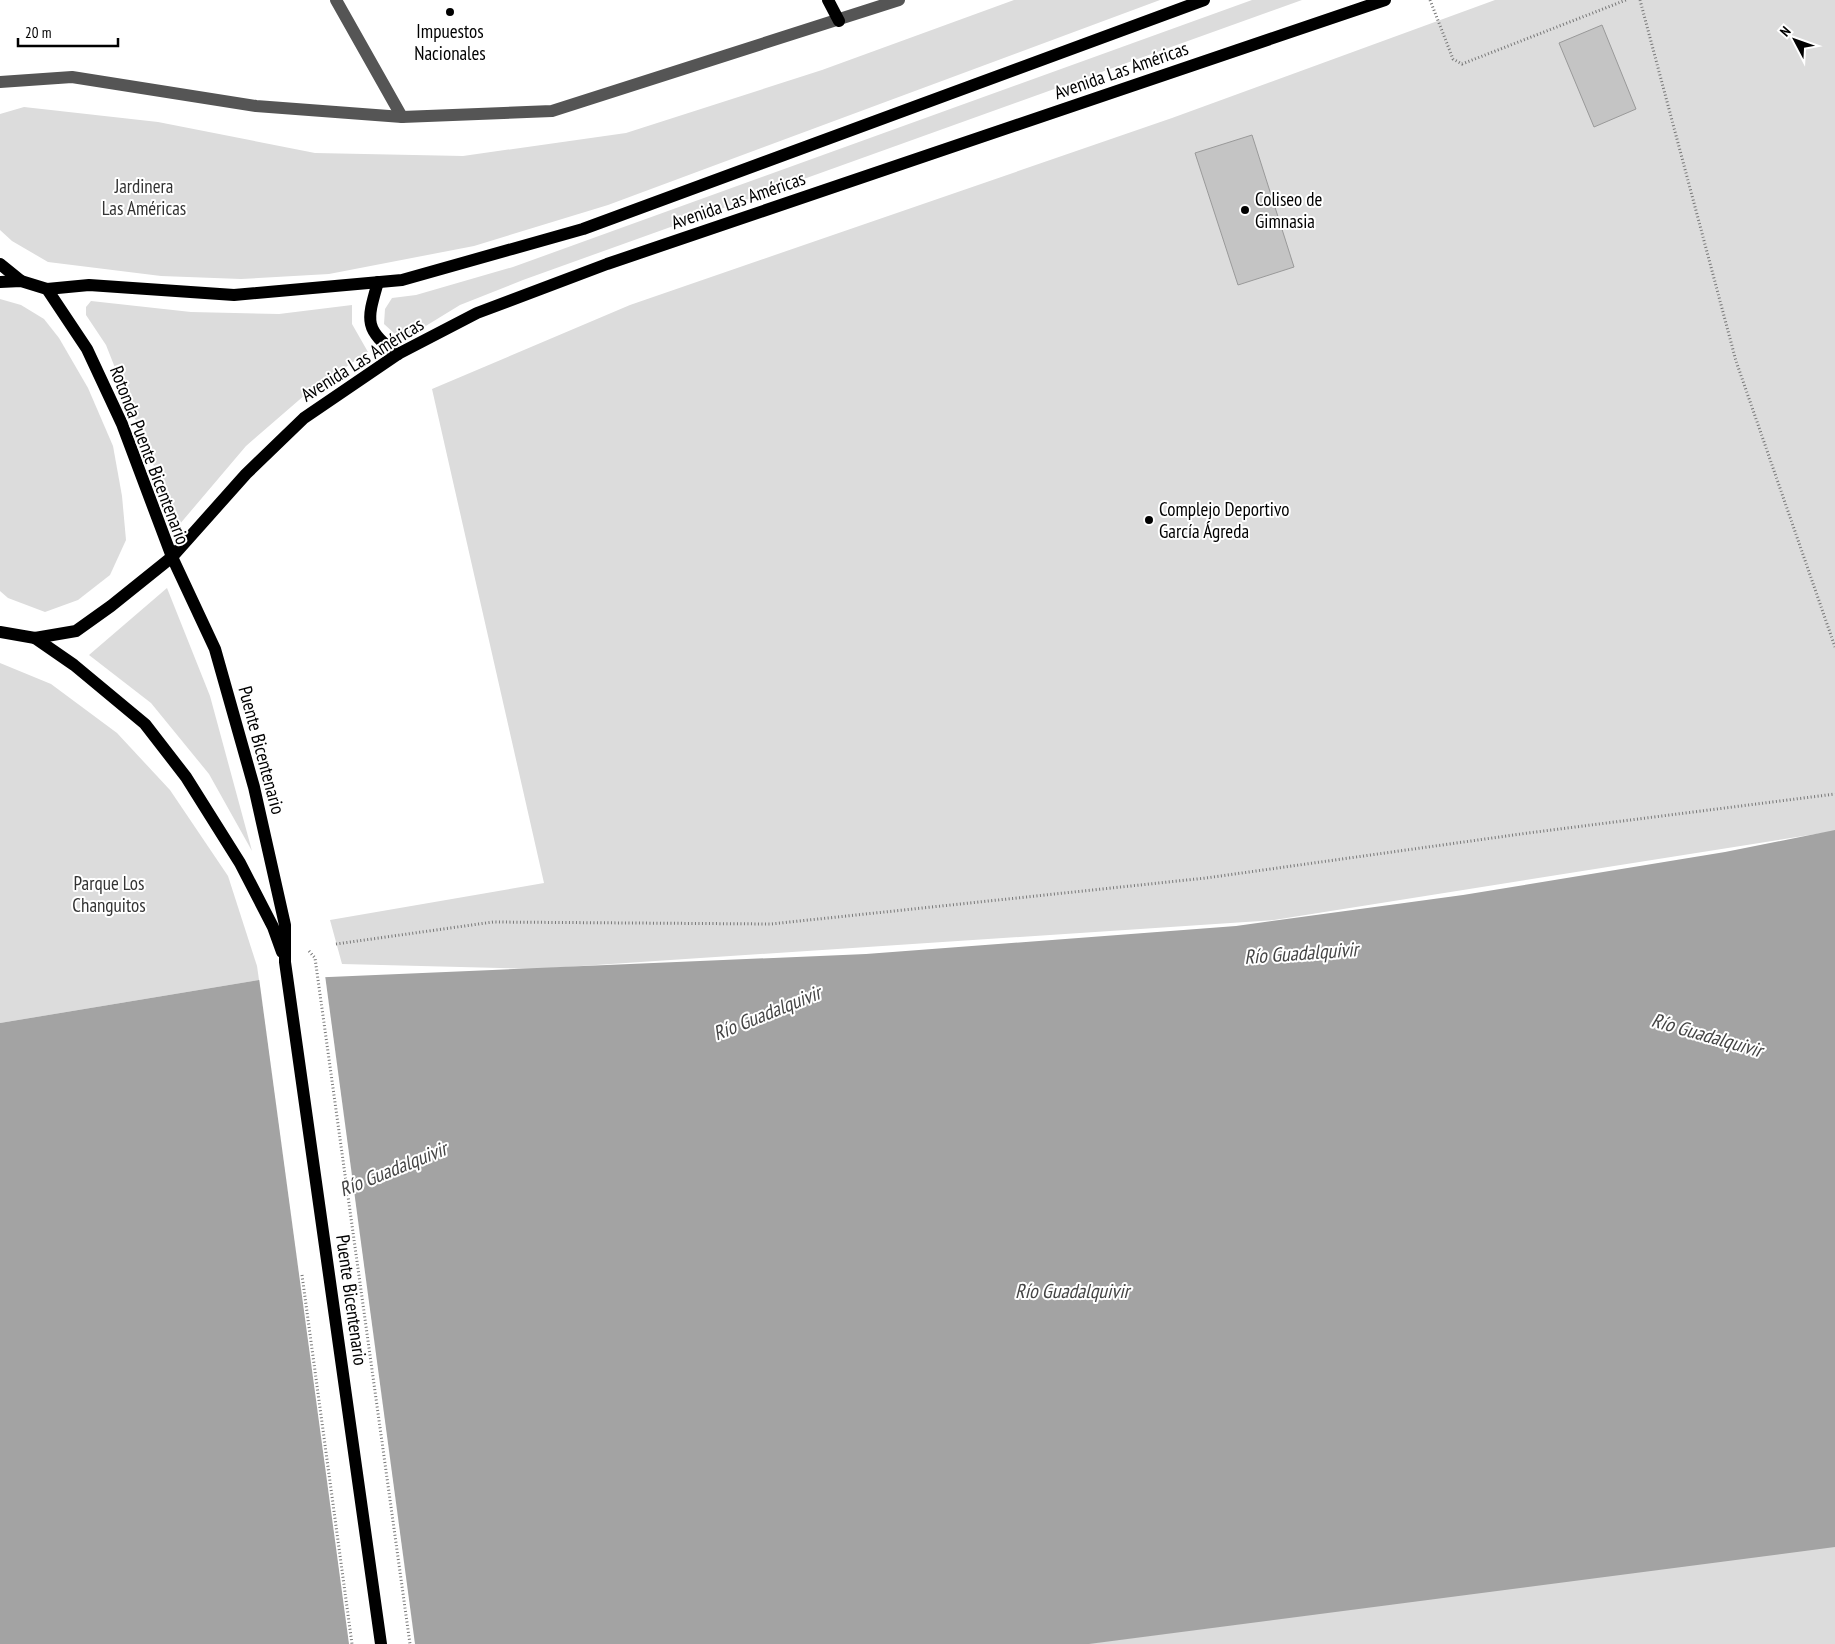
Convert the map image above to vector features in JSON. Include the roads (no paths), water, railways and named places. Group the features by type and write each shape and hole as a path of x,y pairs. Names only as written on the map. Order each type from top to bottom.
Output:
{"main road":[{"path":"828,0 839,21"},
{"name":"Avenida Las Américas","path":"48,289 89,285 234,295 402,280 583,229 1204,0"},
{"name":"Avenida Las Américas","path":"172,556 246,474 304,418 398,354 477,313 606,264 1385,0"},
{"path":"0,264 21,281"},
{"path":"0,282 21,281 48,289"},
{"path":"378,282 372,305 370,324 380,342 398,354"},
{"name":"Rotonda Puente Bicentenario","path":"3,630 35,638 76,631 111,606 172,556 122,424 87,349 48,289"},
{"name":"Puente Bicentenario","path":"172,556 218,658 254,787 285,925 285,962 382,1644"},
{"name":"Puente Bicentenario","path":"35,638 74,665 145,724 186,777 240,863 273,927 285,962"}],"street":[{"path":"336,0 402,117"},
{"path":"0,82 72,77 256,106 402,117 552,111 839,21 899,0"}],"water":[{"name":"Río Guadalquivir","path":"1835,830 1835,1547 1089,1644 0,1644 0,1023 259,980 866,954 1236,926 1463,895 1725,852"}],"place":[{"name":"Impuestos Nacionales","path":"450,12"},
{"name":"Coliseo de Gimnasia","path":"1245,210"},
{"name":"Complejo Deportivo García Ágreda","path":"1149,520"}],"park label":[{"name":"Jardinera Las Américas","path":"144,197"},
{"name":"Parque Los Changuitos","path":"109,894"}]}
